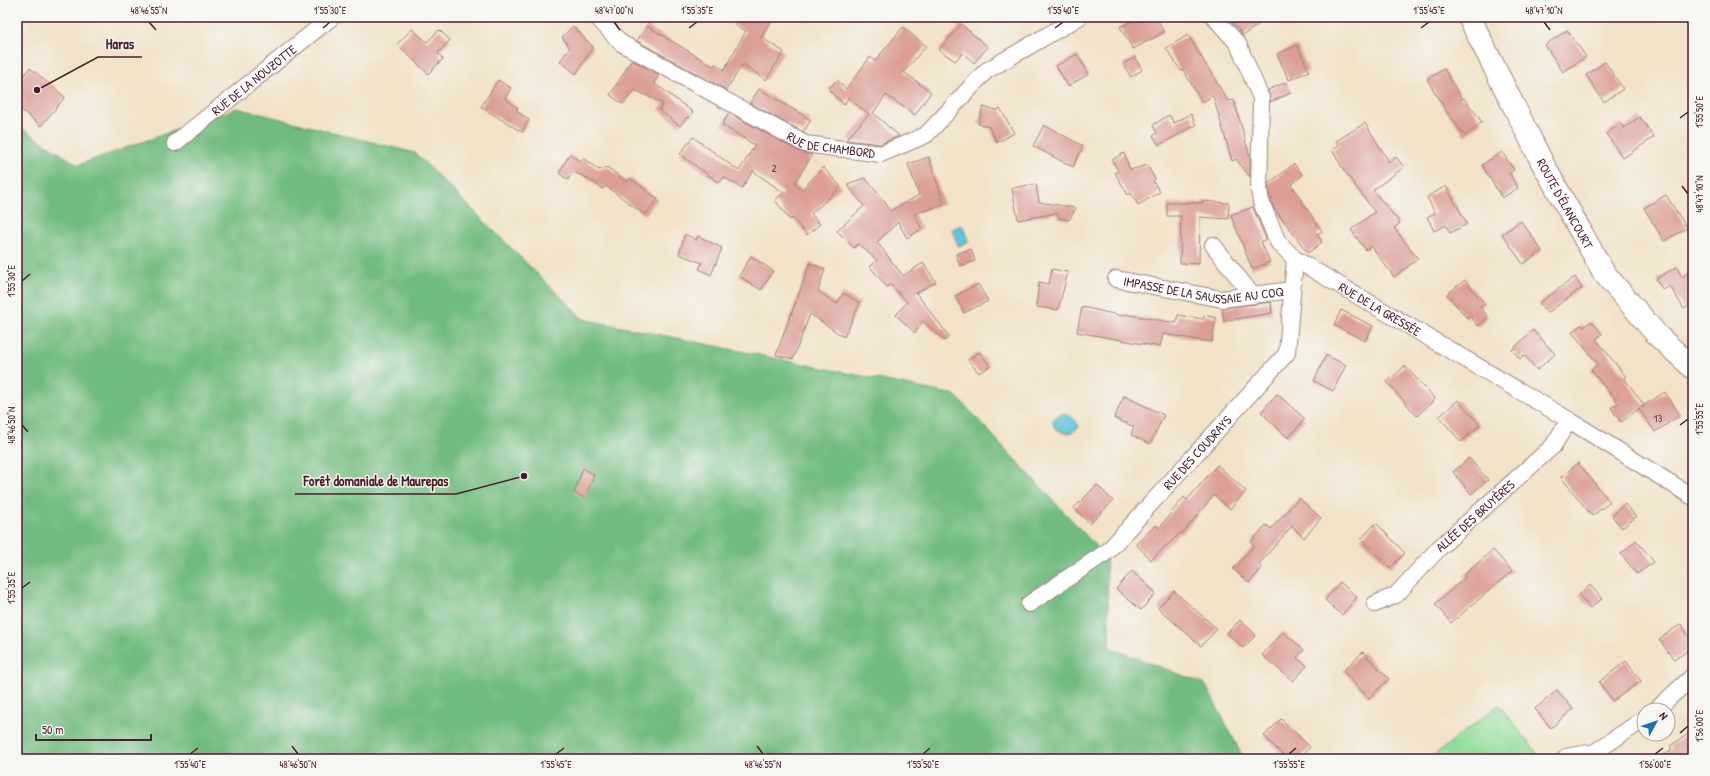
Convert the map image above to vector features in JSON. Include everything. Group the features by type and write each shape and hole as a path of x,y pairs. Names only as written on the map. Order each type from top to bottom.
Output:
{"street":[{"name":"RUE DE LA NOUZOTTE","path":"175,144 332,17"},
{"name":"RUE DE CHAMBORD","path":"597,17 621,43 805,144 881,154 926,136 986,71 1078,17"},
{"name":"RUE DE LA GRESSÉE","path":"1214,17 1238,44 1261,98 1259,190 1261,202 1278,242 1295,259 1569,420 1693,497"},
{"name":"ROUTE D'ÉLANCOURT","path":"1469,17 1543,164 1604,273 1658,336 1693,368"},
{"path":"1213,245 1252,295"},
{"name":"RUE DES COUDRAYS","path":"1029,604 1108,551 1287,353 1291,290 1295,259"},
{"name":"IMPASSE DE LA SAUSSAIE AU COQ","path":"1116,280 1222,299 1291,290"},
{"name":"ALLÉE DES BRUYÈRES","path":"1375,604 1396,595 1439,548 1553,446 1569,420"},
{"path":"1665,702 1693,676"},
{"path":"1566,757 1595,752 1636,724"}],"green space":[{"path":"237,108 415,153 583,319 955,395 1106,557 1110,648 1205,684 1244,759 17,759 17,125 78,165"},
{"path":"1499,705 1537,753 1529,759 1429,759"}],"water":[{"path":"962,225 969,242 958,246 952,229"},
{"path":"1062,414 1076,421 1079,427 1073,432 1067,433 1054,427 1053,420"}],"building":[{"path":"740,17 773,17 761,37 784,52 766,80 743,64 726,90 637,41 647,26 713,66 715,64 724,70 746,31 735,25"},
{"path":"1139,17 1156,17 1164,32 1133,49 1120,27"},
{"path":"1228,17 1254,17 1259,24 1243,35"},
{"path":"961,24 988,47 974,63 963,53 955,61 939,50"},
{"path":"573,26 593,47 576,74 560,61 570,48 562,37"},
{"path":"903,27 926,46 904,72 931,92 915,115 886,95 873,113 899,136 880,144 846,140 869,114 848,98 844,105 828,89 837,80 846,89 870,57 875,61"},
{"path":"412,29 427,42 439,30 450,40 438,53 443,59 428,74 397,44"},
{"path":"1567,30 1586,57 1563,72 1545,45"},
{"path":"1188,35 1228,101 1234,100 1250,157 1250,177 1236,159 1232,161 1213,96 1202,102 1183,70 1181,71 1166,48"},
{"path":"1297,45 1309,71 1289,80 1277,54"},
{"path":"1077,54 1089,74 1068,86 1056,66"},
{"path":"1135,57 1142,70 1131,77 1123,64"},
{"path":"632,60 659,75 654,83 693,112 680,126 659,110 663,104 635,90 623,104 610,95"},
{"path":"1605,62 1623,89 1604,102 1586,75"},
{"path":"30,68 65,97 41,126 17,106 17,83"},
{"path":"1444,69 1462,99 1464,98 1482,122 1465,136 1444,108 1427,79"},
{"path":"498,80 511,88 505,98 518,108 516,110 529,120 522,132 481,107"},
{"path":"1286,82 1291,93 1270,102 1268,90"},
{"path":"759,89 811,120 803,132 750,103"},
{"path":"983,107 997,110 1000,108 1014,133 997,143 989,127 978,124"},
{"path":"729,113 800,152 812,155 794,184 802,190 823,167 841,187 811,214 820,224 807,235 792,218 790,220 775,200 784,193 753,171 742,188 724,177 719,183 680,154 693,137 739,171 755,145 722,125"},
{"path":"1191,114 1196,125 1159,145 1153,136 1157,133 1153,125 1169,115 1174,123"},
{"path":"1640,117 1654,137 1623,158 1606,134 1620,123 1624,128"},
{"path":"1365,123 1389,162 1396,157 1404,167 1373,190 1400,223 1394,228 1418,259 1394,277 1371,246 1366,250 1351,230 1375,212 1345,172 1332,150 1339,145 1336,141"},
{"path":"1044,125 1083,146 1073,167 1033,146"},
{"path":"1502,152 1514,170 1509,173 1518,188 1502,198 1482,165"},
{"path":"1124,153 1130,170 1147,165 1155,179 1153,181 1160,192 1138,205 1131,193 1128,195 1115,173 1118,171 1112,160"},
{"path":"570,154 580,162 583,158 599,170 607,167 627,182 630,178 658,199 645,215 606,186 603,189 587,178 573,172 568,180 559,173"},
{"path":"929,157 944,204 914,214 922,229 907,238 898,222 877,242 903,276 923,263 936,282 916,293 949,336 945,341 923,321 915,333 896,315 907,302 890,284 887,287 870,267 877,260 858,244 854,248 837,231 864,206 847,184 865,178 885,202 890,211 919,195 908,164"},
{"path":"1294,164 1303,175 1291,185 1322,231 1317,234 1322,242 1308,253 1274,208 1271,200 1273,199 1269,194 1269,183"},
{"path":"1036,184 1039,202 1076,208 1069,220 1059,218 1057,213 1018,220 1012,188"},
{"path":"1446,186 1467,224 1450,233 1446,225 1434,231 1427,217 1435,213 1427,197"},
{"path":"1666,195 1687,228 1664,241 1644,208"},
{"path":"1202,201 1229,203 1228,219 1200,217 1199,264 1180,263 1181,216 1167,216 1167,203 1202,203"},
{"path":"1253,207 1266,239 1261,242 1270,262 1252,269 1231,215"},
{"path":"1521,221 1542,251 1523,264 1502,234"},
{"path":"685,234 696,240 698,236 722,248 711,275 699,269 702,263 679,254"},
{"path":"971,249 975,261 960,266 956,254"},
{"path":"751,256 773,271 761,290 739,276"},
{"path":"810,263 825,269 818,291 837,304 843,293 860,303 844,337 810,314 793,359 776,355"},
{"path":"1676,267 1682,277 1688,273 1693,282 1693,303 1684,309 1670,286 1663,290 1656,279"},
{"path":"1052,269 1068,272 1058,310 1036,307 1039,282 1049,284"},
{"path":"1575,277 1582,288 1547,313 1539,303"},
{"path":"1465,280 1485,304 1480,307 1488,317 1478,326 1470,316 1467,318 1447,294"},
{"path":"978,284 988,301 964,313 955,296"},
{"path":"1271,302 1272,313 1224,321 1222,308"},
{"path":"1082,307 1123,316 1124,314 1176,323 1178,315 1203,319 1204,315 1216,318 1212,342 1163,334 1160,347 1077,332"},
{"path":"1341,310 1373,326 1365,341 1334,325"},
{"path":"1591,321 1602,334 1596,339 1626,377 1624,378 1644,405 1621,422 1611,408 1618,403 1591,370 1598,364 1572,332 1581,325 1584,327"},
{"path":"1533,330 1555,354 1537,370 1524,355 1520,359 1512,350"},
{"path":"979,352 990,366 979,373 968,360"},
{"path":"1326,355 1346,365 1333,391 1314,381"},
{"path":"1405,366 1435,399 1417,416 1387,382"},
{"path":"1665,392 1680,415 1655,432 1639,409"},
{"path":"1277,394 1305,419 1288,438 1261,412"},
{"path":"1124,396 1164,415 1150,444 1131,435 1134,427 1114,418"},
{"path":"1458,400 1480,425 1461,442 1439,417"},
{"path":"1469,458 1488,480 1471,494 1453,472"},
{"path":"1578,463 1610,502 1592,516 1561,477"},
{"path":"1217,465 1246,491 1230,509 1214,495 1182,534 1180,533 1151,560 1136,544 1156,525 1159,528 1184,497 1187,500"},
{"path":"583,468 594,475 585,498 574,493"},
{"path":"1097,485 1113,501 1090,524 1074,508"},
{"path":"1299,498 1321,518 1304,538 1292,526 1259,564 1262,568 1249,583 1233,569 1254,546 1251,542 1266,525 1271,529"},
{"path":"1625,504 1636,517 1622,528 1612,516"},
{"path":"1376,523 1405,553 1390,568 1361,539"},
{"path":"1636,540 1654,562 1637,574 1621,554"},
{"path":"1493,550 1512,571 1451,623 1435,604 1466,577 1464,575"},
{"path":"1132,571 1156,593 1141,610 1116,589"},
{"path":"1340,582 1357,597 1342,615 1325,600"},
{"path":"1590,585 1602,599 1590,608 1579,595"},
{"path":"1174,591 1217,629 1201,646 1158,608"},
{"path":"1240,620 1256,635 1243,648 1227,633"},
{"path":"1681,624 1693,642 1693,647 1674,660 1659,639"},
{"path":"1283,632 1304,650 1297,658 1307,666 1293,681 1262,655"},
{"path":"1363,652 1389,679 1369,698 1343,671"},
{"path":"1626,661 1641,681 1613,701 1599,682"},
{"path":"1557,690 1573,709 1551,728 1535,709"},
{"path":"1281,719 1310,747 1299,759 1287,759 1264,736"},
{"path":"1693,731 1693,759 1657,759 1672,749 1670,746"}],"place":[{"name":"Haras","path":"37,90"},
{"name":"Forêt domaniale de Maurepas","path":"524,476"}]}
